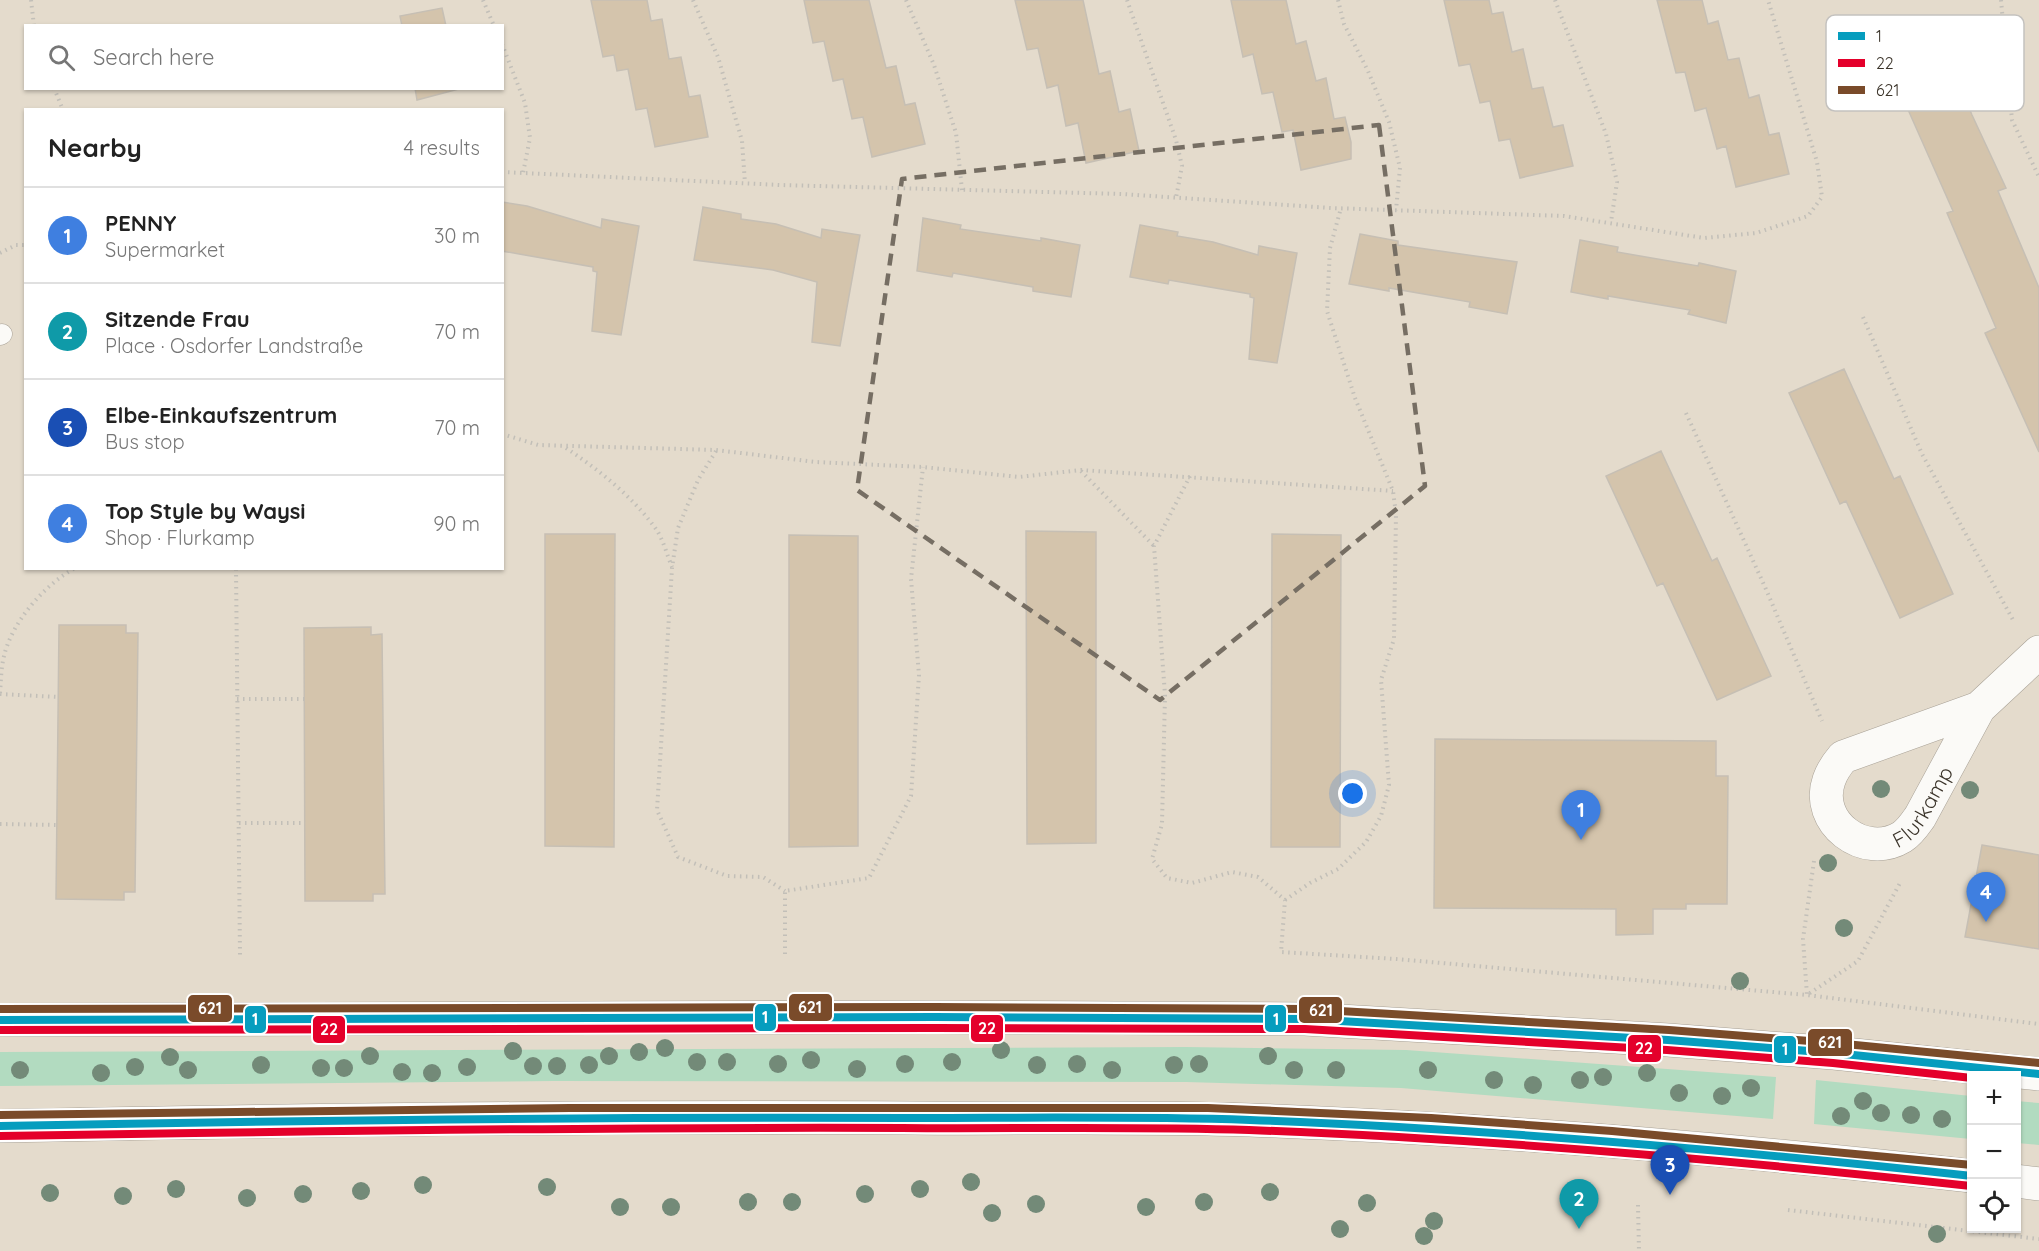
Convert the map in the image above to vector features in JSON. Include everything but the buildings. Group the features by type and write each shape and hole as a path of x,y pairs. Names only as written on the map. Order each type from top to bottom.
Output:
{"main road":[{"name":"Flurkamp","path":"1979,708 1843,757 1831,775 1826,795 1828,808 1842,831 1865,843 1878,844 1896,839 1911,829 1979,708 2039,652"},
{"path":"0,1020 923,1017 1305,1019 1679,1041 1834,1053 2039,1074"},
{"path":"0,1126 268,1121 783,1117 1245,1120 1435,1129 1671,1145 1967,1176"},
{"path":"2021,1182 2039,1184"}],"path":[{"path":"32,0 34,24"},
{"path":"483,0 493,24"},
{"path":"693,0 721,67 742,141 745,183"},
{"path":"906,0 934,65 956,133 962,190"},
{"path":"1127,0 1176,140 1182,166 1176,198"},
{"path":"1338,0 1344,24 1389,122 1400,168 1396,210"},
{"path":"1555,0 1606,134 1617,182 1611,222"},
{"path":"504,172 745,183 1122,195 1341,208 1564,216 1704,238 1756,232 1808,216 1822,197 1817,162 1768,0"},
{"path":"2001,0 2002,15"},
{"path":"504,49 525,103 530,138 523,173"},
{"path":"55,90 62,108"},
{"path":"2011,111 2012,120 2039,177"},
{"path":"1285,900 1310,883 1338,869 1366,842 1381,816 1389,785 1381,680 1394,639 1396,514 1392,491 1355,398 1327,311 1330,248 1341,208"},
{"path":"0,253 16,245 24,244"},
{"path":"1863,317 1922,454 2016,626"},
{"path":"1686,413 1765,587 1825,728"},
{"path":"504,435 538,445 716,450 816,462 923,467 1019,477 1081,470 1392,491"},
{"path":"566,447 592,465 629,498 657,530 672,568"},
{"path":"716,450 698,480 678,528 672,568 657,810 678,858 727,876 763,877 785,891 869,878 911,796 919,675 911,579 923,467"},
{"path":"1081,470 1154,546"},
{"path":"1190,476 1154,546 1165,695 1162,824 1152,859 1167,878 1192,883 1232,872 1258,877 1285,900"},
{"path":"58,697 0,694 3,657 15,628 31,605 71,570"},
{"path":"235,570 240,956"},
{"path":"237,699 304,699"},
{"path":"239,823 305,823"},
{"path":"0,824 57,825"},
{"path":"1807,994 1803,939 1814,857"},
{"path":"1807,994 1858,961 1900,882 1903,872"},
{"path":"785,891 785,954"},
{"path":"1285,900 1281,952 1396,959 1807,994 2039,1024"},
{"path":"1638,1205 1639,1251"},
{"path":"1788,1210 2039,1239"}],"highlighted area":[{"path":"1379,125 1425,486 1160,700 857,490 902,179"}],"green space":[{"path":"1186,1047 1406,1050 1776,1077 1773,1119 1401,1088 1186,1082 553,1081 0,1086 0,1052"},
{"path":"1816,1080 1967,1096 1967,1139 1814,1124"},
{"path":"2021,1101 2039,1103 2039,1145 2021,1143"}],"transit line":[{"name":"621","path":"0,1009 935,1007 1305,1009 1669,1030 2039,1063"},
{"name":"1","path":"0,1020 935,1017 1305,1019 1668,1040 1834,1053 2039,1074"},
{"name":"22","path":"0,1030 1305,1029 1667,1050 1833,1063 1967,1077"},
{"name":"621","path":"0,1115 570,1108 1208,1108 1431,1118 1612,1131 1967,1165"},
{"name":"1","path":"0,1126 564,1119 1207,1119 1521,1135 1702,1149 1967,1176"},
{"name":"22","path":"0,1136 564,1129 1119,1128 1249,1130 1521,1145 1701,1159 1967,1186"}],"place":[{"name":"PENNY","path":"1581,840"},
{"name":"Top Style by Waysi","path":"1986,922"},
{"name":"Elbe-Einkaufszentrum","path":"1670,1195"},
{"name":"Sitzende Frau","path":"1579,1229"}]}
